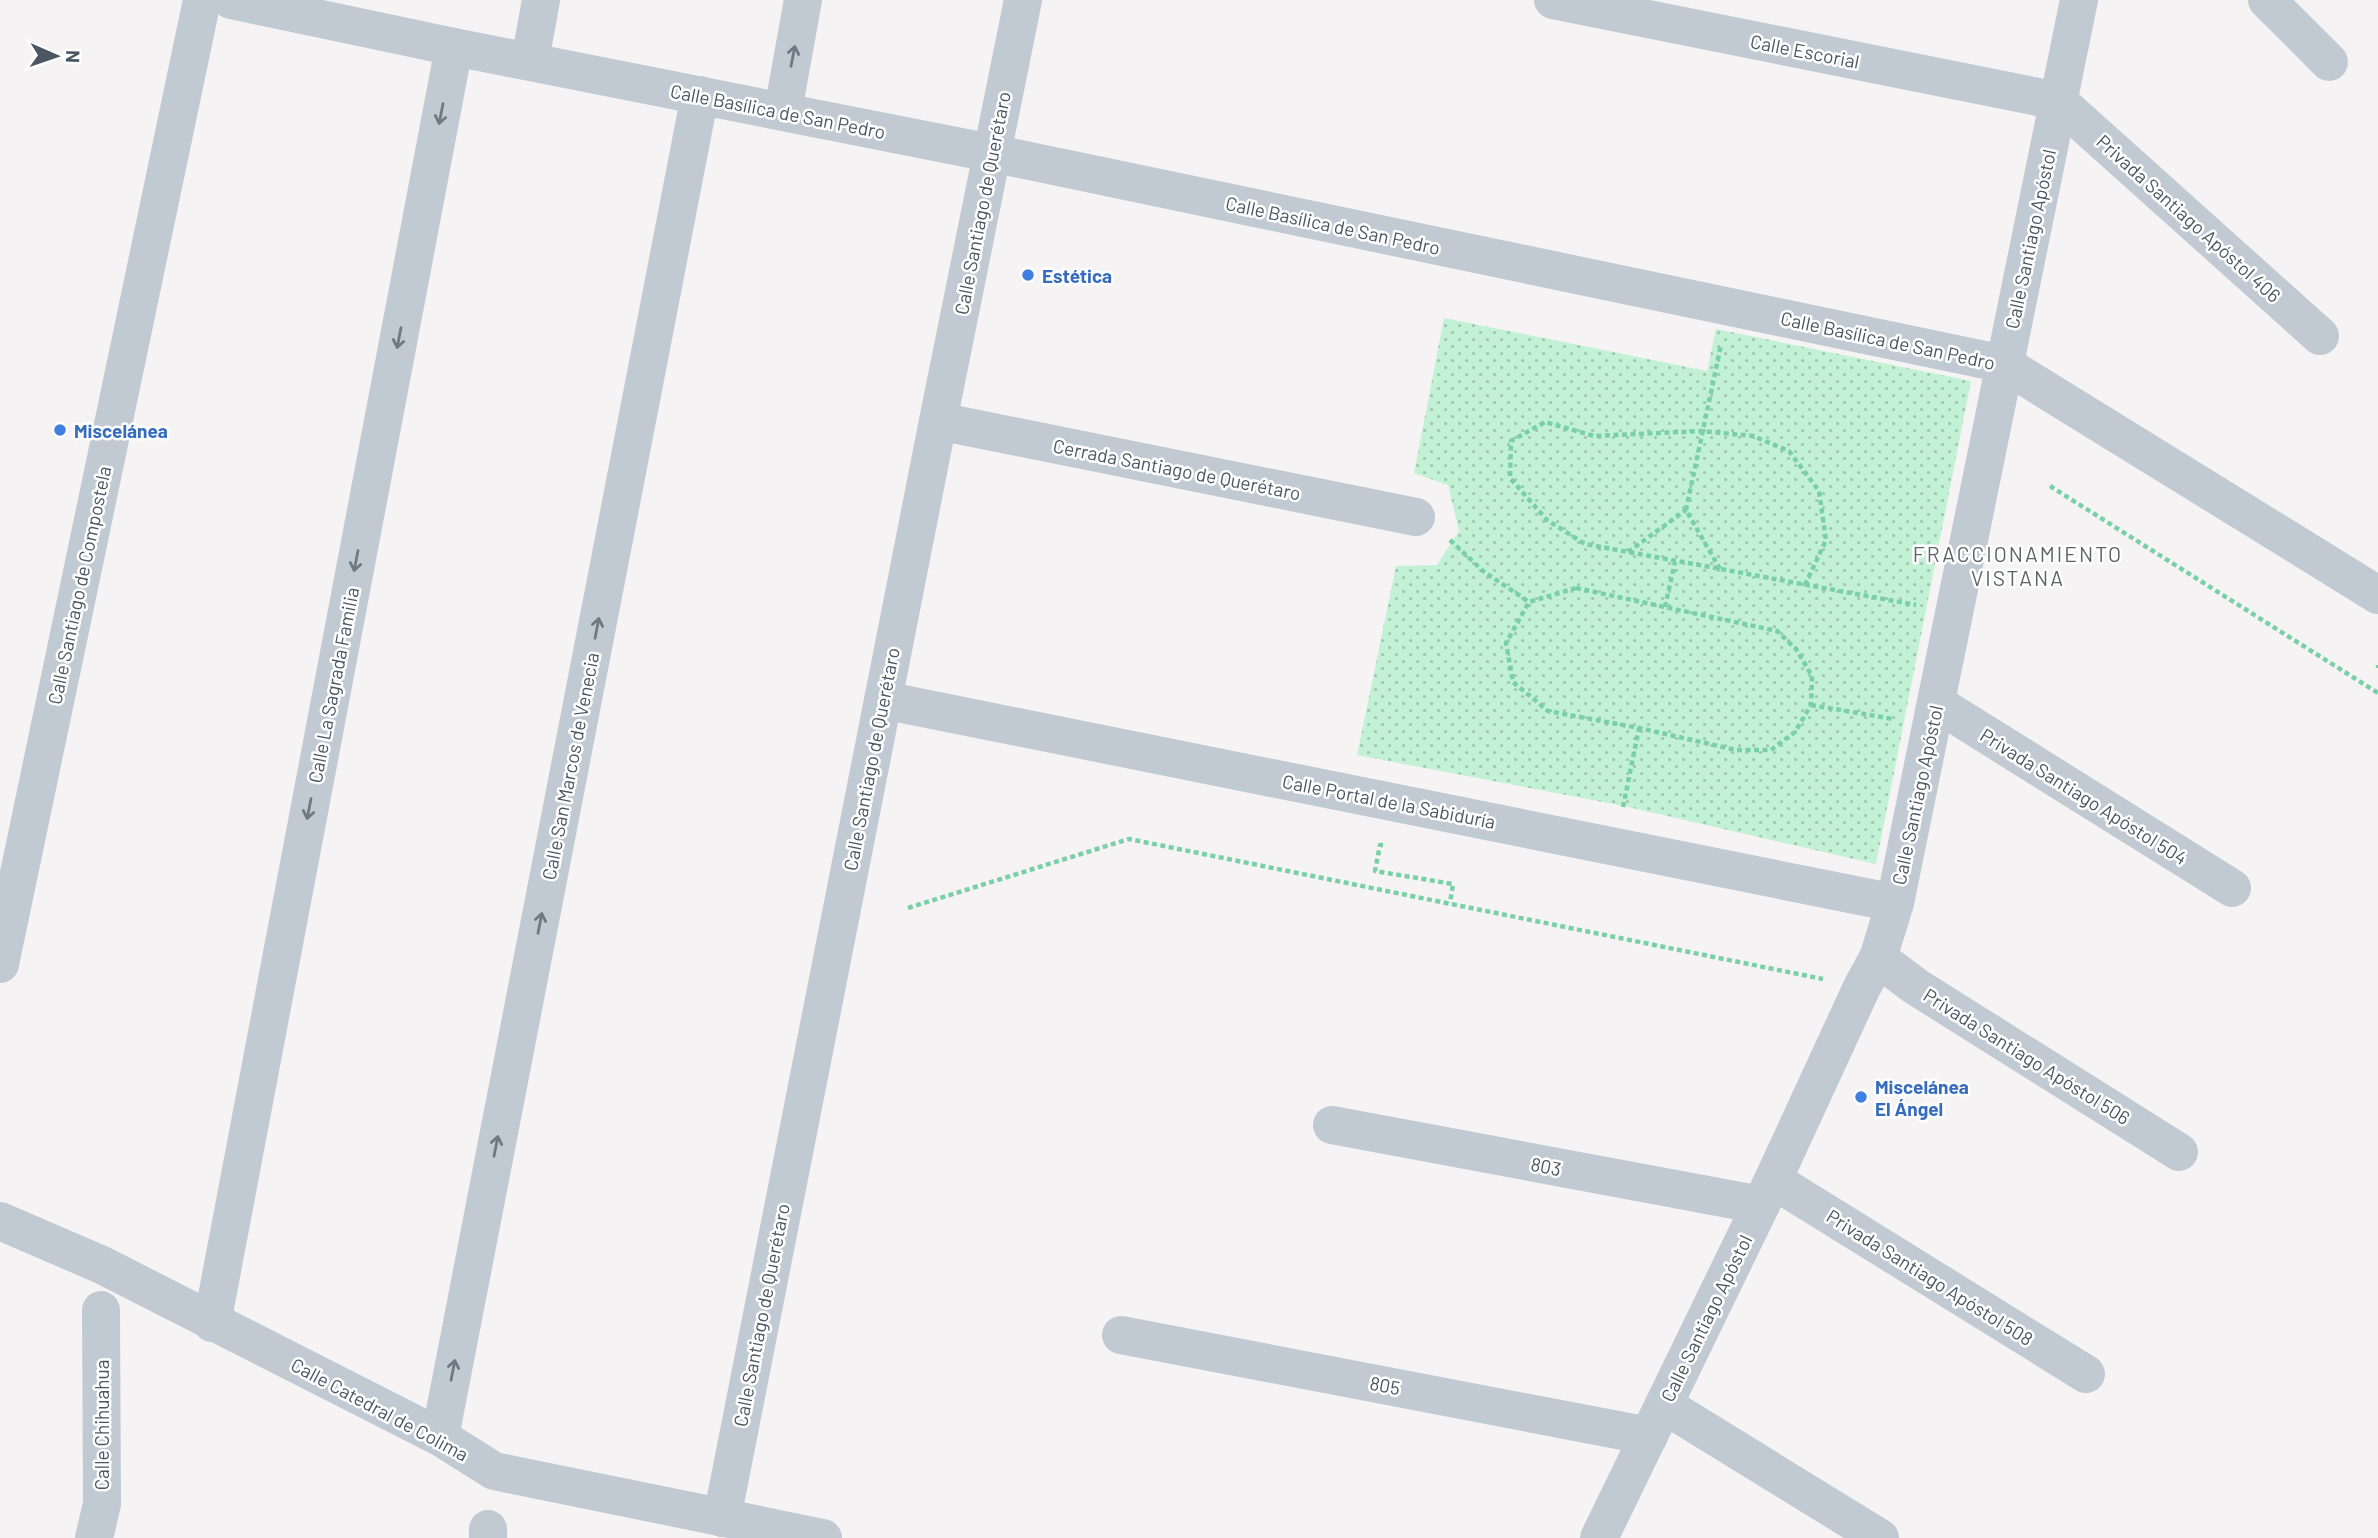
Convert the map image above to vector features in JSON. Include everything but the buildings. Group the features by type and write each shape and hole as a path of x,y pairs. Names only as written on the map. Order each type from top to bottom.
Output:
{"street":[{"name":"Calle Santiago de Compostela","path":"0,964 202,0"},
{"name":"Calle Basílica de San Pedro","path":"232,0 276,4 454,47 991,153 2004,364 2378,595"},
{"path":"530,61 541,0"},
{"path":"783,111 803,0"},
{"name":"Calle Santiago de Querétaro","path":"722,1518 991,153 1024,0"},
{"name":"Calle Escorial","path":"1553,0 2058,101"},
{"name":"Calle Santiago Apóstol","path":"1599,1538 1767,1193 1870,973 1895,903 2079,0"},
{"path":"2267,0 2329,62"},
{"name":"Calle La Sagrada Familia","path":"212,1323 454,47"},
{"name":"Calle San Marcos de Venecia","path":"440,1437 700,95"},
{"name":"Privada Santiago Apóstol 406","path":"2058,101 2320,336"},
{"name":"Cerrada Santiago de Querétaro","path":"938,421 1416,517"},
{"name":"Calle Portal de la Sabiduría","path":"883,700 1895,903"},
{"name":"Privada Santiago Apóstol 504","path":"1934,714 2232,888"},
{"name":"Privada Santiago Apóstol 506","path":"1870,973 1915,986 2179,1152"},
{"name":"803","path":"1332,1125 1767,1193"},
{"name":"Privada Santiago Apóstol 508","path":"1767,1193 2086,1374"},
{"name":"Calle Catedral de Colima","path":"0,1221 102,1265 440,1437 494,1471 823,1538"},
{"name":"Calle Chihuahua","path":"94,1538 102,1504 101,1310"},
{"name":"805","path":"1121,1335 1657,1421"},
{"path":"1657,1421 1880,1538"}],"path":[{"path":"1720,569 1686,510 1729,307"},
{"path":"1805,585 1826,540 1819,491 1789,451 1753,436 1702,431 1594,436 1545,422 1511,441 1510,478 1548,520 1585,544 1675,562 1720,569 1805,585 1955,611"},
{"path":"2050,486 2378,693"},
{"path":"1628,552 1686,510"},
{"path":"1416,517 1452,541 1483,571 1529,603"},
{"path":"1665,607 1675,562"},
{"path":"1576,588 1665,607 1777,631 1796,649 1812,676 1811,705 1795,732 1771,750 1736,750 1548,711 1513,682 1506,643 1529,603 1576,588"},
{"path":"1811,705 1934,714"},
{"path":"1615,846 1639,728"},
{"path":"908,908 1129,839 1450,903 1870,973"},
{"path":"1394,848 1380,845 1374,871 1453,884 1450,903"}],"green space":[{"path":"1444,318 1707,371 1716,329 1971,381 1876,864 1624,806 1357,755 1396,566 1437,565 1459,531 1448,485 1414,473"}],"place":[{"name":"Estética","path":"1028,275"},
{"name":"Miscelánea","path":"60,430"},
{"name":"Miscelánea El Ángel","path":"1861,1097"}],"district":[{"name":"FRACCIONAMIENTO VISTANA","path":"2018,565"}]}
